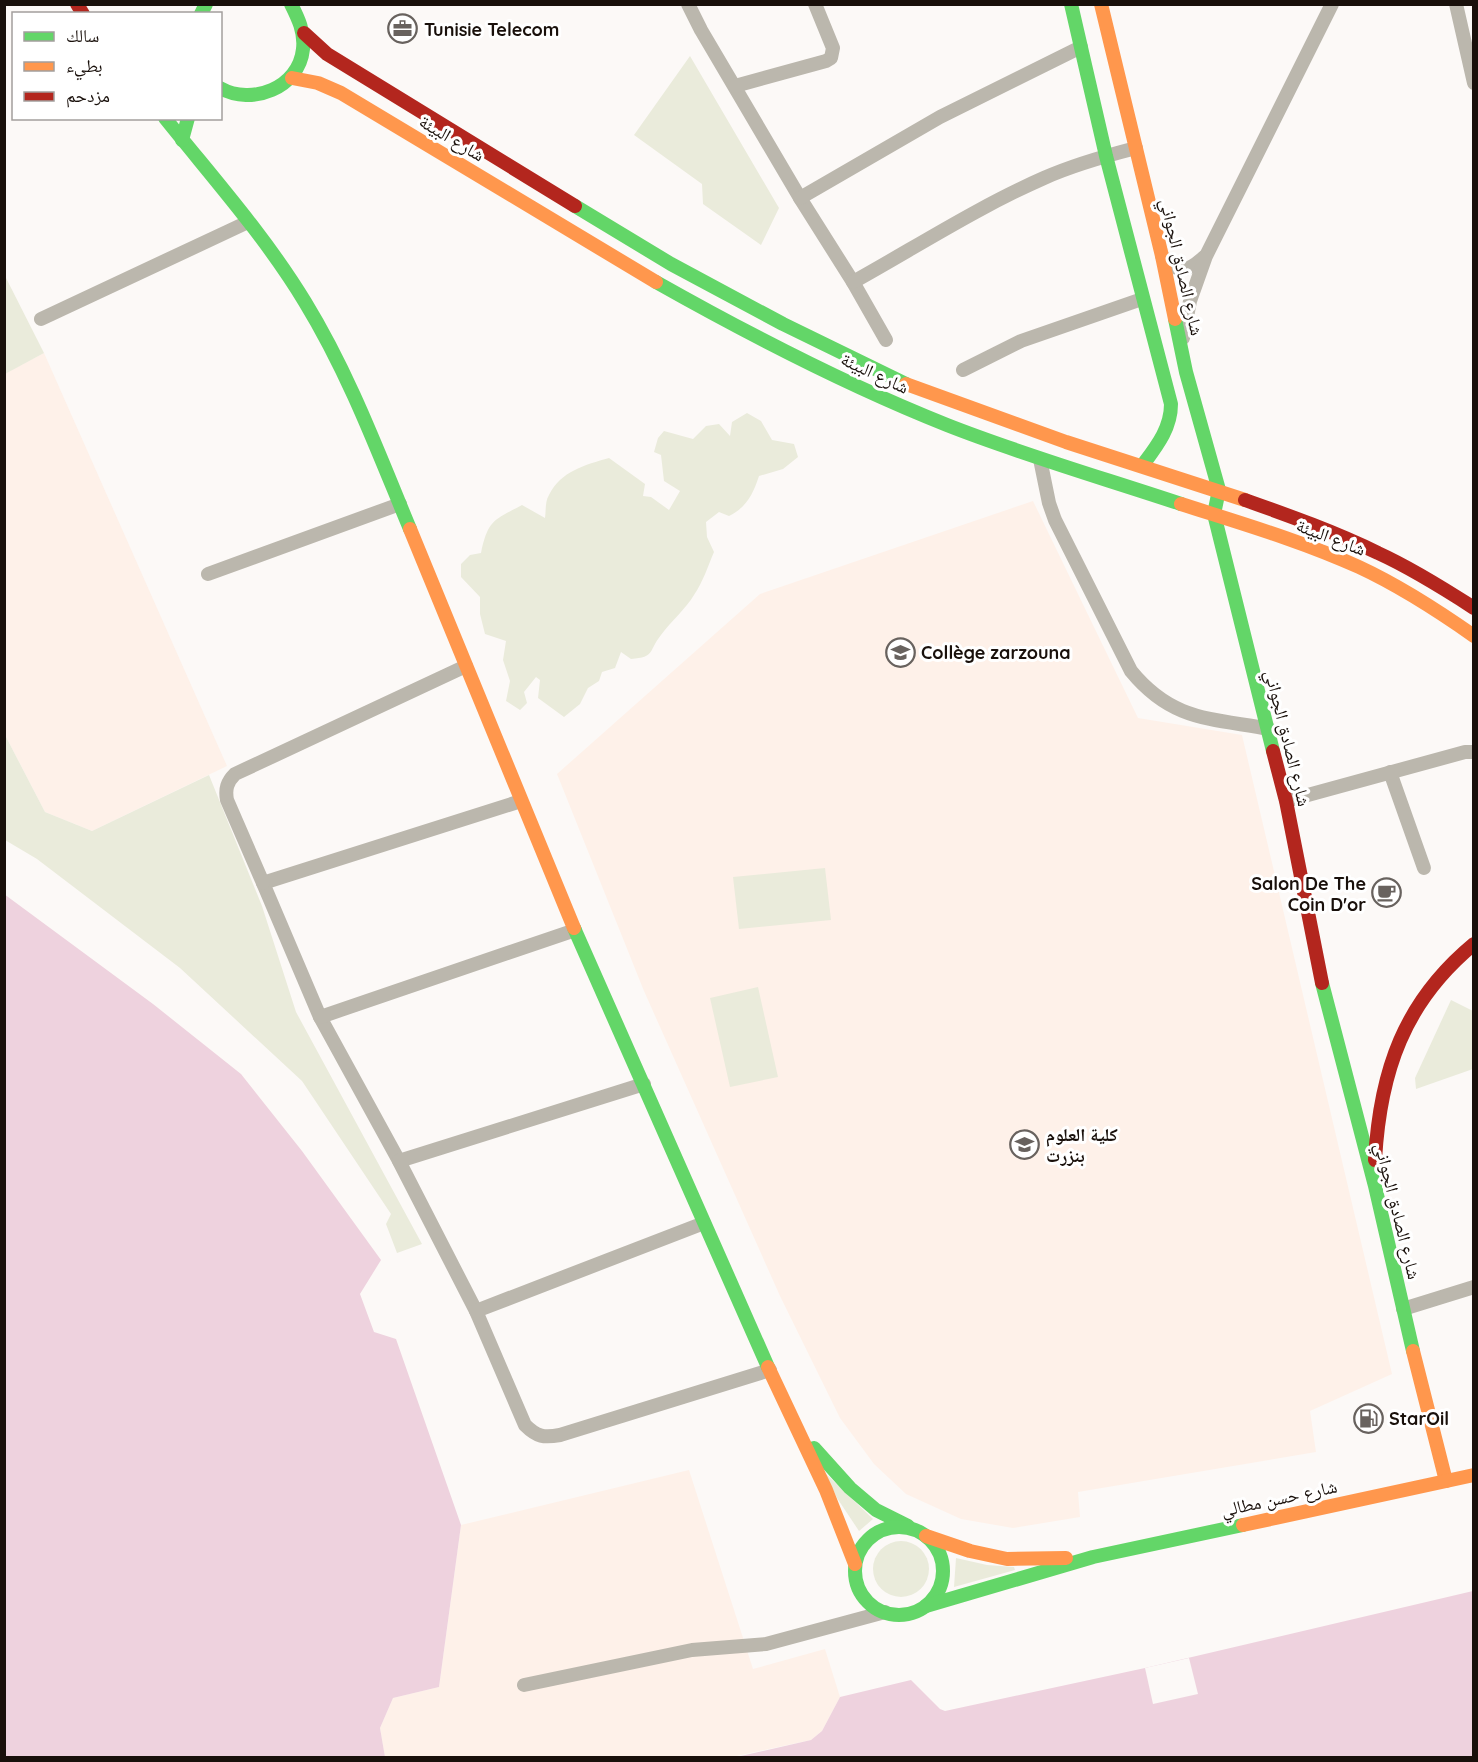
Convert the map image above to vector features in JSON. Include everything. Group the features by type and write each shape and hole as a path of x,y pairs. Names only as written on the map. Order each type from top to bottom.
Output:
{"street":[{"name":"شارع البيئة","path":"291,4 302,28 327,54 661,258 783,324 911,386 1066,442 1219,490 1318,527 1379,553 1445,589 1473,608"},
{"path":"222,89 244,96 265,94 292,78 301,60 304,4"},
{"path":"688,4 800,198 853,282 886,340"},
{"path":"735,86 831,58 833,48 815,4"},
{"path":"1071,4 1106,156 1171,404 1170,419 1164,434 1142,466"},
{"name":"شارع الصادق الجواني","path":"1101,4 1162,256 1186,372 1219,490 1214,514 1286,801 1327,1008 1375,1186 1446,1481"},
{"path":"1182,349 1190,302 1206,256 1332,4"},
{"path":"1456,4 1473,83"},
{"path":"800,198 940,117 1081,47"},
{"name":"شارع البيئة","path":"292,78 318,82 341,93 655,281 770,345 906,408 1040,459 1214,514 1370,572 1433,607 1473,636"},
{"path":"167,120 285,270 338,360 374,438 575,930 704,1223 842,1525 855,1564 856,1579 861,1593 871,1605 885,1612 899,1615 913,1613 926,1606 1093,1557"},
{"path":"182,140 187,120"},
{"path":"853,282 1044,178 1136,148"},
{"path":"41,320 248,222"},
{"path":"1162,256 1171,266 1184,270 1206,256"},
{"path":"963,370 1021,341 1142,299"},
{"path":"1163,376 1186,372"},
{"path":"1040,459 1049,503 1062,538 1131,671 1142,685 1171,707 1191,715 1269,729"},
{"path":"208,574 400,504"},
{"path":"466,666 235,774 226,786 227,800 320,1017 399,1161 476,1311 525,1425 536,1436 560,1435 770,1370"},
{"path":"1286,801 1465,752 1473,752"},
{"path":"1390,772 1424,868"},
{"path":"263,883 522,801"},
{"path":"320,1017 575,930"},
{"path":"1375,1186 1375,1129 1382,1094 1397,1047 1413,1012 1434,981 1473,944"},
{"path":"399,1161 644,1084"},
{"path":"476,1311 704,1223"},
{"path":"1403,1309 1473,1287"},
{"path":"802,1435 850,1488 876,1510 921,1533 935,1546 941,1558 943,1571 941,1584 935,1596 926,1606"},
{"name":"شارع حسن مطالي","path":"1093,1557 1473,1474"},
{"path":"855,1564 859,1551 877,1532 902,1527 970,1551 1007,1559 1093,1557"},
{"path":"524,1685 692,1650 766,1644 885,1612"}],"shaded area":[{"path":"44,353 227,766 92,831 45,812 5,735 4,374"},
{"name":"كلية العلوم بنزرت","path":"1033,501 1138,718 1242,735 1392,1374 1310,1411 1316,1452 1078,1492 1080,1517 1013,1528 961,1519 906,1494 874,1464 840,1418 780,1296 644,991 557,774 760,594"},
{"path":"4,894 153,1004 241,1074 302,1151 381,1260 360,1294 374,1332 396,1339 461,1525 439,1687 393,1698 380,1728 385,1757 5,1757"},
{"path":"689,1470 753,1669 825,1649 840,1697 822,1731 811,1740 732,1757 385,1757 380,1728 393,1698 439,1687 461,1525"},
{"path":"1473,1591 1473,1757 732,1758 811,1740 822,1731 840,1697 911,1680 940,1709 945,1711 1145,1668"}],"green space":[{"path":"690,56 779,208 761,245 703,204 702,184 634,135"},
{"path":"4,274 44,353 5,374 4,374"},
{"path":"747,413 761,421 772,440 794,444 798,457 783,469 759,476 748,499 735,512 729,516 719,512 706,522 707,537 714,552 705,574 690,600 648,655 631,659 621,652 615,668 602,672 599,681 588,688 580,704 564,717 538,698 540,680 536,677 524,692 527,703 520,710 506,701 510,681 503,660 506,641 485,634 480,614 480,597 461,577 461,564 470,555 481,553 486,534 494,522 522,505 545,518 548,497 560,480 574,470 609,458 645,484 643,496 651,497 669,510 680,491 664,481 661,455 654,452 658,438 664,431 693,439 706,426 719,424 730,436 732,422"},
{"path":"5,735 45,812 92,831 209,775 262,906 296,1012 422,1244 397,1253 386,1224 391,1214 302,1081 180,968 37,859 5,840"},
{"path":"825,868 831,920 739,929 733,877"},
{"path":"758,987 778,1077 730,1087 710,998"},
{"path":"1451,1000 1473,1011 1473,1069 1416,1089 1415,1078"},
{"path":"825,1473 873,1519 859,1531 837,1498"},
{"path":"895,1541 907,1541 917,1545 925,1553 929,1569 925,1585 917,1593 907,1597 895,1597 885,1593 877,1585 873,1575 873,1563 877,1553 885,1545"},
{"path":"956,1558 987,1565 1014,1567 1015,1570 954,1587"}],"pier":[{"path":"1189,1658 1198,1694 1153,1704 1145,1668"}],"traffic: fast":[{"path":"202,12 206,4"},
{"path":"222,89 246,95 259,94 272,90 293,74 300,63 303,37 291,4"},
{"path":"1071,4 1106,156 1171,404 1166,430 1142,466"},
{"path":"167,120 256,231 305,302 349,385 410,529"},
{"path":"182,140 187,120"},
{"path":"575,206 671,264 783,324 906,384"},
{"path":"656,282 799,358 909,410 1005,446 1181,504"},
{"path":"1175,319 1186,372 1219,490 1214,514 1273,751"},
{"path":"574,928 768,1367"},
{"path":"1322,983 1375,1186 1413,1351"},
{"path":"814,1448 850,1488 876,1510 908,1526"},
{"path":"926,1606 1093,1557 1243,1525"},
{"path":"899,1527 916,1531 930,1540 939,1554 943,1571 939,1588 930,1602 916,1611 899,1615 882,1611 868,1602 859,1588 855,1571 859,1554 868,1540 882,1531 899,1527"}],"traffic: slow":[{"path":"1101,4 1175,319"},
{"path":"292,78 318,83 341,93 656,282"},
{"path":"906,384 1066,442 1245,500"},
{"path":"1181,504 1248,525 1359,567 1418,599 1474,636"},
{"path":"410,529 574,928"},
{"path":"1413,1351 1446,1481"},
{"path":"768,1367 826,1490 855,1564"},
{"path":"1243,1525 1474,1475"},
{"path":"926,1536 970,1551 1007,1559 1066,1558"}],"traffic: jam":[{"path":"77,4 82,12"},
{"path":"304,33 327,54 575,206"},
{"path":"1245,500 1362,545 1415,572 1474,608"},
{"path":"1273,751 1286,801 1322,983"},
{"path":"1375,1160 1383,1097 1400,1040 1413,1014 1430,990 1450,966 1474,944"}],"place":[{"name":"Tunisie Telecom","path":"403,29"},
{"name":"Collège zarzouna","path":"900,652"},
{"name":"Salon De The Coin D'or","path":"1387,893"},
{"name":"كلية العلوم بنزرت","path":"1025,1144"},
{"name":"StarOil","path":"1368,1418"}]}
